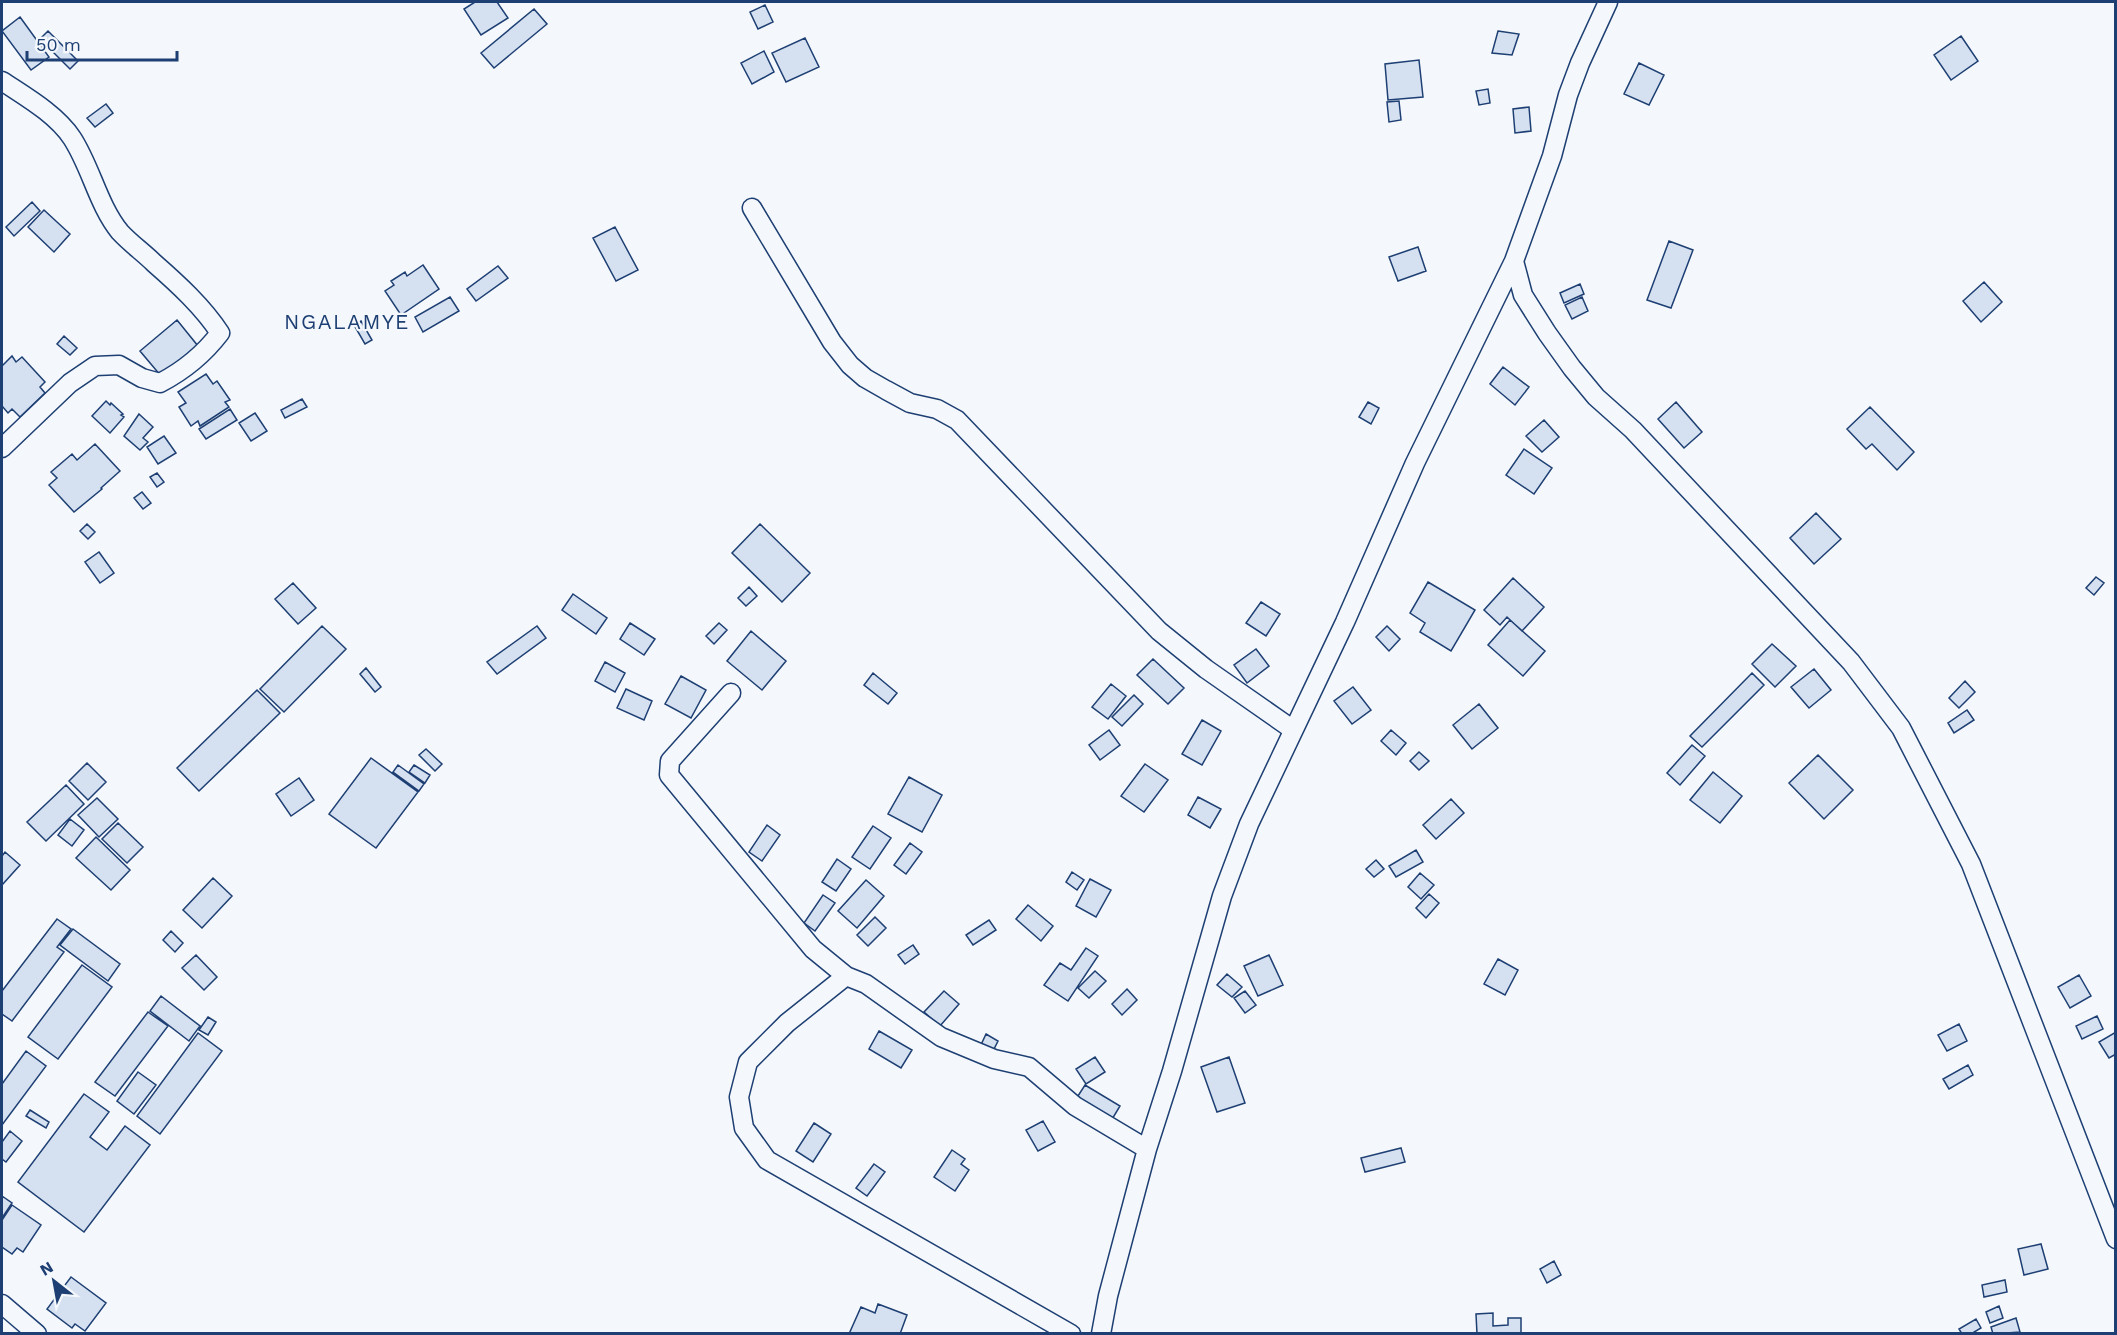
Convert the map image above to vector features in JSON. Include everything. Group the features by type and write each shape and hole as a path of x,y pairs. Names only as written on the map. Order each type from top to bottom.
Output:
{"street":[{"path":"1101,1334 1108,1296 1147,1149 1175,1061 1222,896 1249,824 1415,463 1514,261 1552,156 1572,84 1595,27 1608,2"},
{"path":"2,81 62,124 73,138 97,191 120,232 163,270 211,320 220,333 212,344 179,373 160,383 142,378 119,365 95,366 70,382 2,448"},
{"path":"752,208 832,342 850,365 865,378 910,403 937,409 957,420 1159,632 1206,669 1292,729"},
{"path":"1514,261 1523,295 1572,368 1596,397 1633,430 1851,662 1901,729 1971,864 2115,1239"},
{"path":"731,693 670,760 669,775 813,949 846,976 866,984 941,1037 994,1059 1029,1067 1075,1106 1147,1149"},
{"path":"846,976 787,1023 748,1062 739,1097 744,1128 767,1160 1071,1334"},
{"path":"2,1304 37,1334"}],"building":[{"path":"475,2 497,2 508,18 481,35 464,9"},
{"path":"765,5 773,22 758,29 750,12"},
{"path":"534,9 547,24 494,68 481,53"},
{"path":"20,17 49,57 31,70 2,31"},
{"path":"48,31 78,61 70,69 40,39"},
{"path":"1498,31 1519,34 1512,55 1492,53"},
{"path":"1961,36 1978,61 1951,80 1934,55"},
{"path":"805,38 819,67 786,82 772,53"},
{"path":"764,51 774,72 752,84 741,63"},
{"path":"1419,60 1423,97 1388,100 1385,64"},
{"path":"1639,63 1664,75 1649,105 1624,94"},
{"path":"1488,89 1490,103 1479,105 1476,91"},
{"path":"1399,101 1401,120 1389,122 1387,102"},
{"path":"106,104 113,113 95,127 87,118"},
{"path":"1529,107 1531,131 1515,133 1513,109"},
{"path":"32,202 40,211 14,236 6,227"},
{"path":"44,210 70,234 54,252 28,227"},
{"path":"615,227 638,270 616,281 593,238"},
{"path":"1669,241 1693,250 1671,308 1647,300"},
{"path":"1418,247 1426,271 1398,281 1389,257"},
{"path":"423,265 439,289 401,315 385,291 394,285 391,281 405,272 407,276"},
{"path":"498,266 508,278 476,301 467,289"},
{"path":"1984,282 2002,302 1981,322 1963,301"},
{"path":"1580,284 1584,294 1564,303 1560,293"},
{"path":"450,297 459,311 423,332 415,317"},
{"path":"1582,297 1588,311 1572,319 1565,305"},
{"path":"177,320 198,346 161,376 140,351"},
{"path":"361,321 372,340 365,344 354,325"},
{"path":"64,336 77,348 70,355 57,344"},
{"path":"12,356 16,362 22,357 45,382 40,387 45,393 20,417 12,409 8,413 2,406 2,366"},
{"path":"1503,367 1529,387 1515,405 1490,384"},
{"path":"206,374 213,384 217,381 230,400 225,402 229,407 200,426 198,421 191,426 179,407 186,403 178,392"},
{"path":"302,399 307,407 285,418 281,410"},
{"path":"106,401 110,405 111,403 124,417 110,433 92,416"},
{"path":"1368,402 1379,408 1371,424 1359,417"},
{"path":"1676,402 1702,432 1684,448 1658,419"},
{"path":"1870,407 1914,452 1897,470 1872,444 1866,449 1847,429"},
{"path":"230,409 237,420 206,439 199,429"},
{"path":"255,413 267,431 251,441 239,423"},
{"path":"139,414 153,427 143,438 148,442 140,450 124,436"},
{"path":"1544,420 1559,437 1542,452 1526,436"},
{"path":"164,436 176,453 158,464 147,447"},
{"path":"95,444 120,471 74,512 49,485 57,478 51,472 72,454 77,460"},
{"path":"1524,449 1552,468 1534,494 1506,475"},
{"path":"157,473 164,482 157,487 150,477"},
{"path":"142,492 151,503 143,509 134,498"},
{"path":"1816,513 1841,539 1814,564 1790,538"},
{"path":"87,524 95,532 88,539 80,531"},
{"path":"760,524 810,573 782,602 732,553"},
{"path":"99,552 114,573 100,583 85,562"},
{"path":"2096,577 2104,583 2094,595 2086,588"},
{"path":"1513,578 1544,607 1522,631 1507,617 1500,625 1484,610"},
{"path":"1428,582 1475,610 1451,651 1420,632 1425,623 1410,613"},
{"path":"293,583 316,608 298,624 275,599"},
{"path":"749,587 757,596 746,606 738,598"},
{"path":"573,594 607,618 596,634 562,610"},
{"path":"1261,602 1280,614 1266,636 1246,623"},
{"path":"1510,620 1545,651 1523,676 1488,645"},
{"path":"630,623 655,639 644,655 620,639"},
{"path":"719,623 727,630 714,644 706,636"},
{"path":"322,626 346,649 284,712 260,689"},
{"path":"537,626 546,638 497,674 487,662"},
{"path":"1387,626 1400,639 1389,651 1376,637"},
{"path":"751,631 786,661 762,690 727,661"},
{"path":"1772,644 1796,666 1775,687 1752,664"},
{"path":"1256,649 1269,666 1247,683 1234,665"},
{"path":"1153,659 1184,688 1168,704 1137,675"},
{"path":"605,662 625,673 615,692 595,681"},
{"path":"366,668 381,687 375,692 360,674"},
{"path":"1814,669 1831,690 1809,708 1791,687"},
{"path":"873,673 897,693 888,704 864,685"},
{"path":"1752,673 1764,685 1702,747 1690,736"},
{"path":"681,676 706,690 691,718 665,704"},
{"path":"1965,681 1975,692 1959,708 1949,698"},
{"path":"1111,684 1126,696 1108,719 1092,707"},
{"path":"1353,687 1371,710 1352,724 1334,701"},
{"path":"626,689 652,701 644,720 617,708"},
{"path":"257,690 280,713 199,791 177,768"},
{"path":"1134,695 1143,704 1122,726 1112,717"},
{"path":"1479,704 1498,728 1472,749 1453,725"},
{"path":"1967,710 1974,720 1954,733 1948,723"},
{"path":"1202,720 1221,731 1202,765 1182,754"},
{"path":"1109,730 1120,745 1100,760 1089,745"},
{"path":"1391,730 1406,743 1396,755 1381,741"},
{"path":"1692,745 1705,756 1680,785 1667,773"},
{"path":"426,749 442,764 435,771 419,755"},
{"path":"1419,752 1429,761 1419,770 1410,761"},
{"path":"1818,755 1853,790 1824,819 1789,783"},
{"path":"371,758 418,792 376,848 329,814"},
{"path":"87,763 106,782 88,800 69,781"},
{"path":"1145,764 1168,780 1144,812 1121,796"},
{"path":"398,765 424,784 419,791 393,772"},
{"path":"414,765 430,775 425,783 409,772"},
{"path":"1713,772 1742,796 1720,823 1690,800"},
{"path":"909,777 942,795 922,832 888,814"},
{"path":"299,778 314,800 291,816 276,794"},
{"path":"66,785 84,804 46,841 27,822"},
{"path":"1198,797 1221,809 1210,828 1188,815"},
{"path":"97,798 118,819 99,837 78,815"},
{"path":"1451,799 1464,813 1436,839 1423,825"},
{"path":"70,819 84,830 72,846 58,835"},
{"path":"118,823 143,847 127,863 102,839"},
{"path":"767,825 780,835 762,861 749,852"},
{"path":"873,826 891,838 870,869 852,857"},
{"path":"96,837 130,870 111,890 76,858"},
{"path":"910,843 922,852 906,874 894,865"},
{"path":"1416,850 1423,862 1396,877 1389,866"},
{"path":"5,852 20,865 2,885 2,856"},
{"path":"837,859 851,869 836,891 822,882"},
{"path":"1376,860 1384,869 1374,877 1366,869"},
{"path":"1072,872 1084,880 1077,890 1066,882"},
{"path":"1420,873 1434,885 1421,899 1408,887"},
{"path":"213,878 232,896 202,928 183,910"},
{"path":"1090,879 1111,890 1096,917 1076,906"},
{"path":"866,880 884,896 857,928 838,911"},
{"path":"1429,894 1439,903 1426,918 1416,908"},
{"path":"823,895 835,903 815,931 804,923"},
{"path":"1028,905 1053,926 1041,941 1016,919"},
{"path":"875,917 886,928 868,946 857,935"},
{"path":"57,919 71,929 57,947 64,952 12,1021 2,1014 2,991"},
{"path":"989,920 996,930 973,945 966,935"},
{"path":"73,929 120,964 108,981 60,945"},
{"path":"171,931 183,943 175,952 163,940"},
{"path":"913,945 919,954 905,964 898,955"},
{"path":"1086,948 1098,956 1068,1001 1044,985 1060,963 1071,970"},
{"path":"196,955 217,977 204,990 182,968"},
{"path":"1269,955 1283,985 1258,996 1244,966"},
{"path":"1498,959 1518,970 1505,995 1484,984"},
{"path":"82,965 112,987 58,1059 28,1037"},
{"path":"1095,971 1106,981 1089,998 1078,988"},
{"path":"1227,974 1242,987 1232,997 1217,985"},
{"path":"2079,975 2091,996 2070,1008 2058,987"},
{"path":"1127,989 1137,1000 1122,1015 1112,1004"},
{"path":"944,991 959,1004 940,1026 924,1012"},
{"path":"1245,991 1256,1005 1245,1013 1234,998"},
{"path":"161,996 200,1026 189,1041 150,1011"},
{"path":"148,1012 168,1026 115,1096 95,1082"},
{"path":"2097,1016 2103,1029 2082,1039 2076,1026"},
{"path":"208,1017 216,1022 208,1035 199,1030"},
{"path":"1959,1024 1967,1041 1947,1051 1938,1035"},
{"path":"879,1031 912,1050 901,1068 869,1049"},
{"path":"2116,1032 2116,1054 2109,1058 2099,1042"},
{"path":"198,1033 222,1051 160,1134 137,1116"},
{"path":"986,1034 998,1041 992,1053 980,1047"},
{"path":"26,1051 46,1066 2,1125 2,1084"},
{"path":"1095,1057 1105,1072 1086,1084 1076,1069"},
{"path":"1229,1057 1245,1103 1217,1112 1201,1067"},
{"path":"1968,1065 1973,1075 1949,1089 1943,1079"},
{"path":"138,1072 156,1085 134,1114 117,1101"},
{"path":"1085,1085 1120,1106 1111,1121 1076,1099"},
{"path":"84,1094 109,1112 90,1137 107,1150 125,1126 150,1145 84,1232 18,1182"},
{"path":"30,1110 49,1122 46,1128 26,1116"},
{"path":"1043,1121 1055,1142 1038,1151 1026,1130"},
{"path":"814,1123 831,1134 813,1162 796,1151"},
{"path":"10,1131 22,1141 6,1162 2,1159 2,1142"},
{"path":"1401,1148 1405,1162 1365,1172 1361,1158"},
{"path":"952,1150 965,1159 961,1164 969,1170 955,1191 934,1177"},
{"path":"874,1164 885,1172 867,1196 856,1188"},
{"path":"2,1196 12,1203 2,1218"},
{"path":"12,1205 41,1225 23,1252 17,1248 12,1254 2,1247 2,1220"},
{"path":"2041,1244 2048,1269 2024,1275 2018,1249"},
{"path":"1554,1261 1561,1275 1547,1283 1540,1269"},
{"path":"71,1277 106,1303 85,1331 75,1324 72,1328 47,1309"},
{"path":"2005,1280 2007,1292 1984,1297 1982,1285"},
{"path":"878,1304 907,1315 900,1334 849,1334 861,1307 875,1313"},
{"path":"1999,1306 2003,1318 1990,1323 1986,1312"},
{"path":"1493,1313 1493,1326 1508,1325 1508,1318 1521,1318 1521,1334 1477,1334 1476,1314"},
{"path":"2016,1318 2020,1332 1993,1334 1991,1327"},
{"path":"1976,1319 1981,1328 1971,1334 1962,1334 1959,1329"}],"district":[{"name":"NGALAMYE","path":"347,321"}]}
